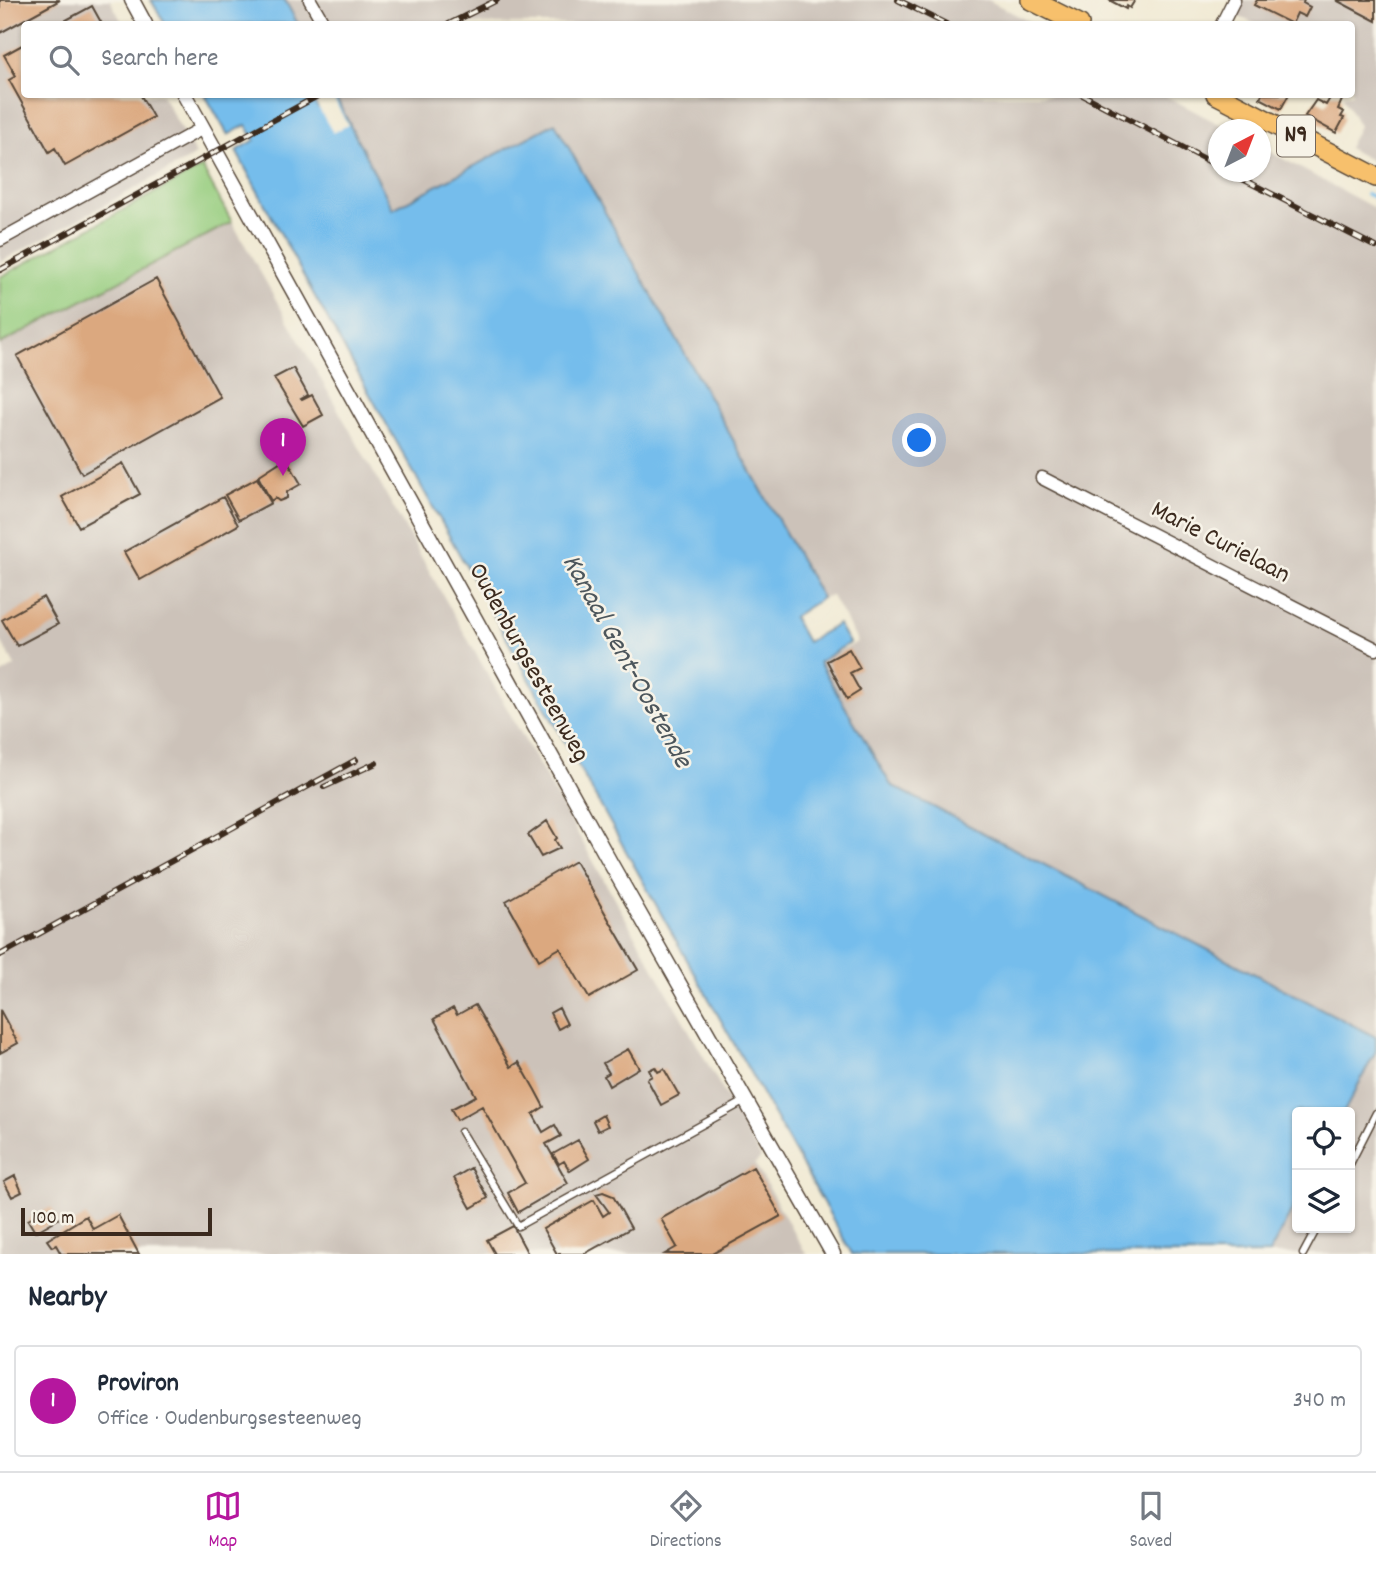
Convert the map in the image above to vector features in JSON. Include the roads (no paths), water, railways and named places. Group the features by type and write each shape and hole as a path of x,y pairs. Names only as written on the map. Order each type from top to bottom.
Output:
{"main road":[{"path":"1031,0 1073,21"},
{"name":"N9","path":"1224,98 1376,177"}],"street":[{"path":"132,0 143,21"},
{"path":"310,0 321,19"},
{"path":"1224,21 1234,0"},
{"name":"Oudenburgsesteenweg","path":"186,98 611,864 833,1254"},
{"path":"0,240 203,128"},
{"name":"Marie Curielaan","path":"1042,478 1376,649"}],"lane":[{"path":"461,1132 518,1226 746,1100"},
{"path":"1355,1154 1376,1113"},
{"path":"1303,1254 1314,1233"}],"water":[{"path":"151,0 285,0 296,21 163,21"},
{"name":"Kanaal Gent-Oostende","path":"207,98 312,98 318,108 336,98 393,209 555,123 822,598 793,617 807,642 838,624 849,643 819,662 891,785 1376,1037 1376,1051 1347,1107 1292,1107 1292,1210 1269,1254 852,1254 236,151 255,140 246,125 228,135"}],"waterway":[{"path":"1367,194 1376,198"}],"railway":[{"path":"455,21 497,0"},
{"path":"898,0 940,21"},
{"path":"0,270 314,98"},
{"path":"1089,98 1208,161"},
{"path":"1249,182 1376,247"},
{"path":"0,955 356,760"},
{"path":"324,787 376,763"}],"place":[{"name":"Proviron","path":"283,476"}]}
